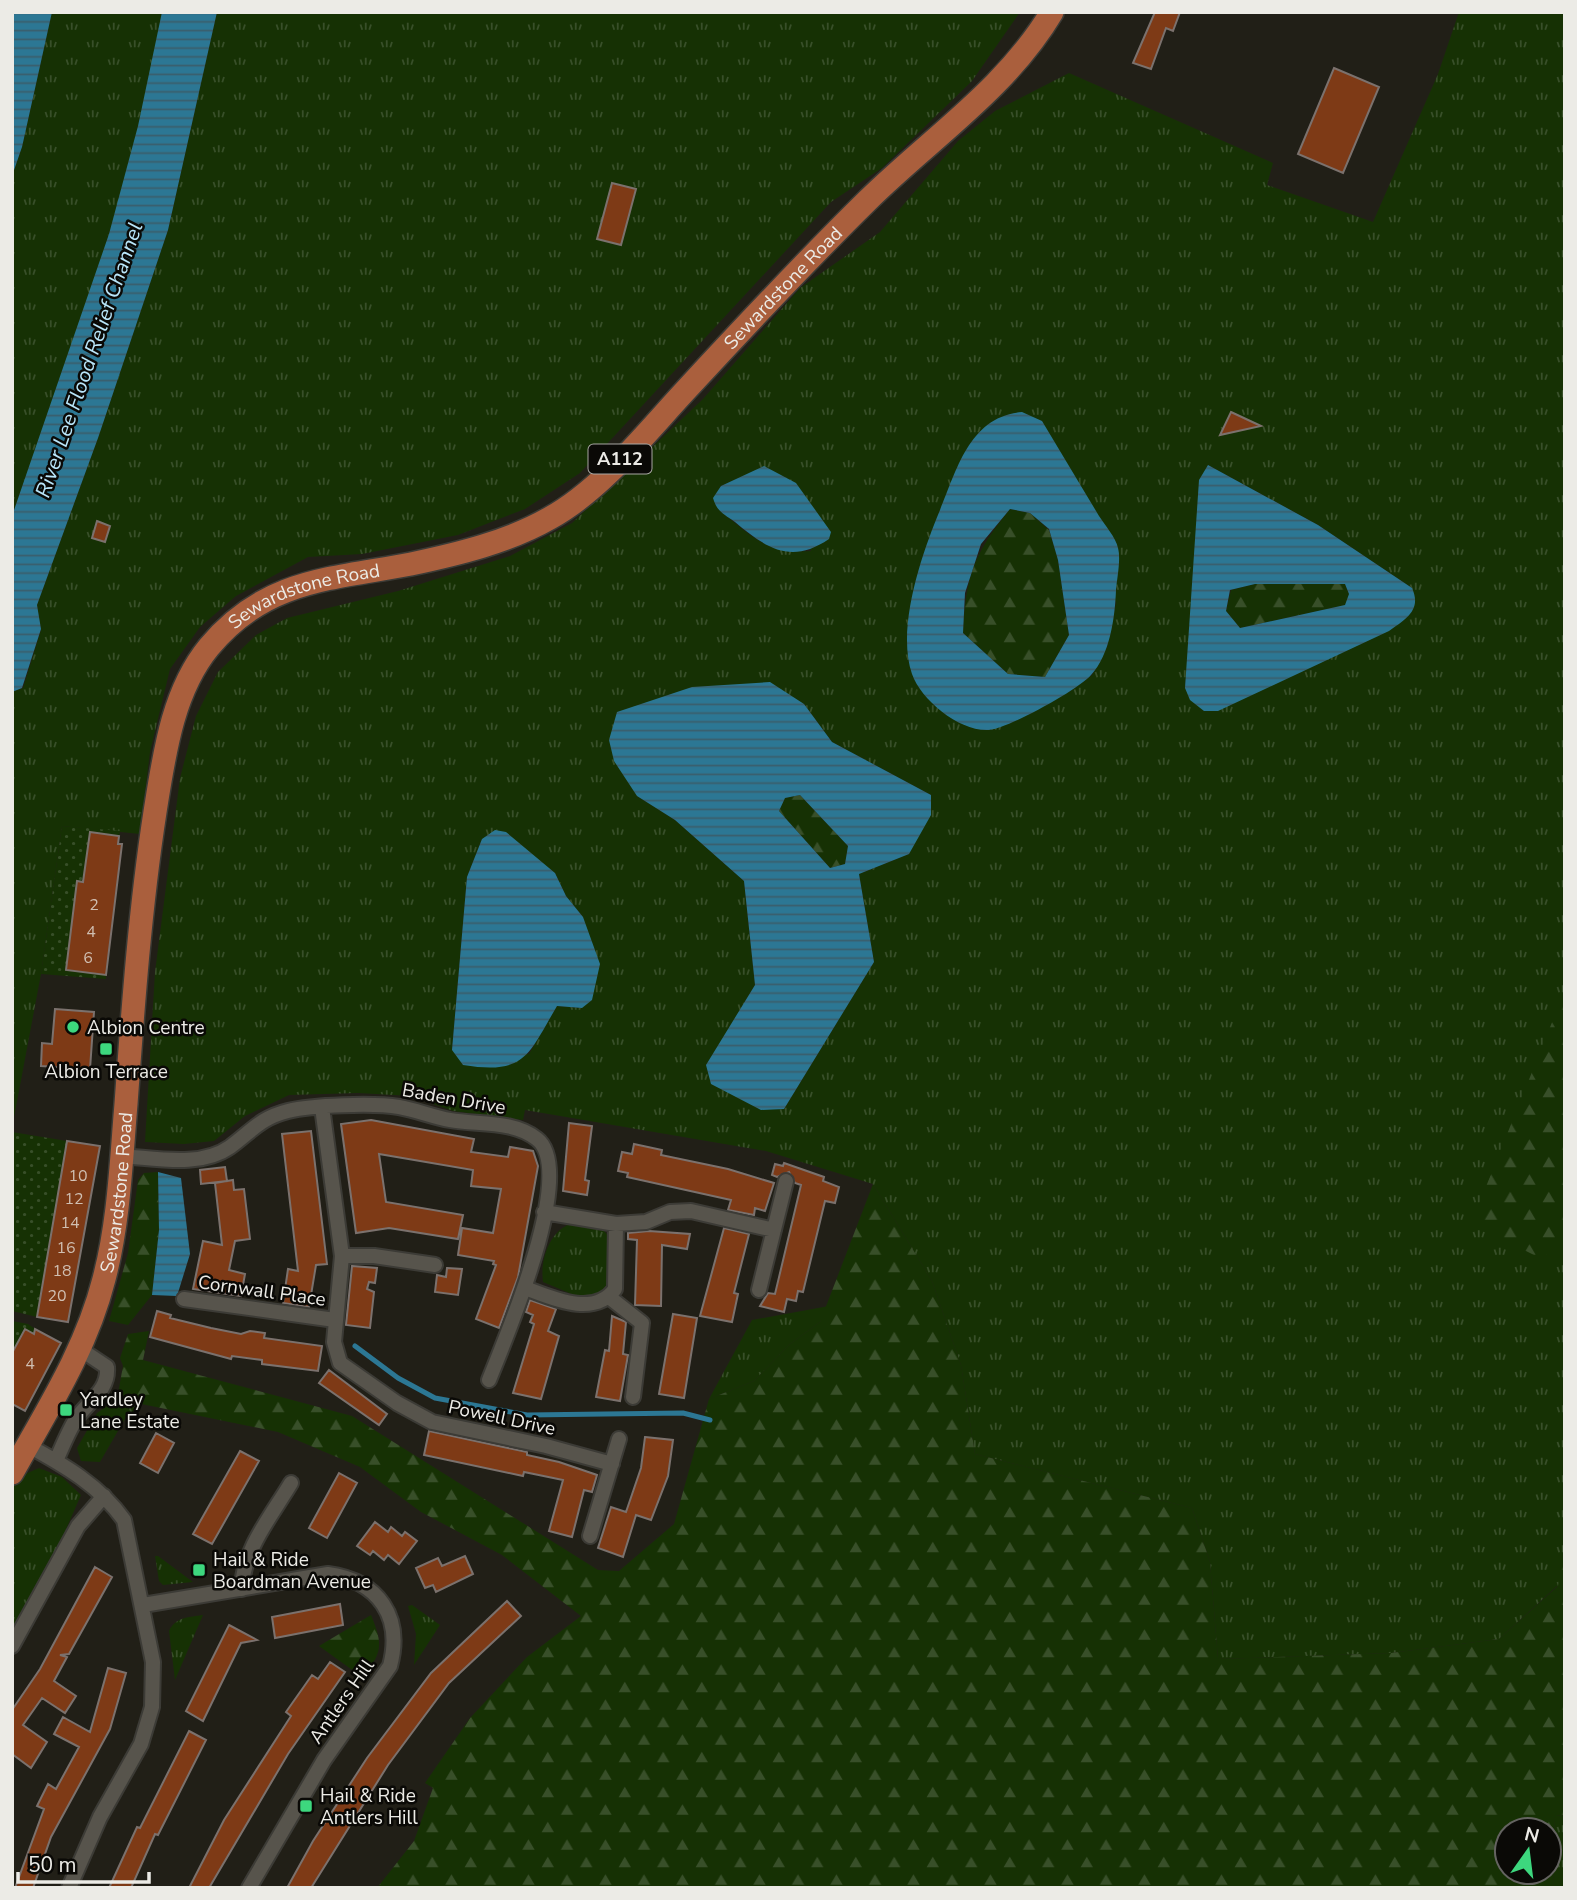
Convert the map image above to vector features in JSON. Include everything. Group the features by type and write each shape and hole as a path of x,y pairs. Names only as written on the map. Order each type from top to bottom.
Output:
{"main road":[{"name":"Sewardstone Road","path":"12,1473 80,1349 104,1280 116,1216 134,995 158,796 177,708 191,673 208,648 234,621 281,591 309,582 463,552 513,536 550,519 576,501 634,447 764,306 869,199 1003,77 1039,34 1052,12"}],"street":[{"name":"Baden Drive","path":"121,1156 189,1160 214,1155 229,1148 262,1119 289,1111 322,1107 396,1106 449,1120 518,1128 538,1140 546,1150 550,1167 537,1252 489,1380"},
{"name":"Powell Drive","path":"322,1107 342,1256 335,1320 335,1352 340,1363 397,1403 432,1422 545,1446 612,1464"},
{"path":"759,1290 786,1181"},
{"path":"544,1212 616,1224 646,1222 670,1212 691,1211 774,1230"},
{"path":"525,1288 556,1300 585,1305 609,1297 615,1289 616,1224"},
{"path":"342,1256 374,1256 435,1265"},
{"path":"609,1297 642,1323 633,1397"},
{"name":"Cornwall Place","path":"184,1299 335,1320"},
{"path":"56,1461 77,1418 104,1387 108,1376 107,1367 80,1349"},
{"path":"590,1536 619,1439"},
{"path":"27,1445 56,1461 104,1496 124,1520 143,1605 154,1683 148,1725 141,1744 100,1817 69,1888"},
{"path":"242,1588 242,1576 248,1556 290,1483"},
{"path":"12,1646 78,1527 104,1496"},
{"name":"Antlers Hill","path":"143,1605 314,1575 345,1577 374,1592 394,1632 390,1667 324,1760 249,1888"}],"green space":[{"path":"52,12 162,12 150,77 118,204 78,330 12,516 12,176 22,147"},
{"path":"217,12 1020,12 972,81 882,168 831,202 580,473 525,509 458,535 362,554 308,557 236,596 200,627 170,669 150,752 140,834 62,826 41,974 12,1128 12,692 23,688 41,630 37,605 98,438 168,230"},
{"path":"1459,12 1565,12 1565,1601 1557,1586 1499,1639 1391,1653 1218,1659 1210,1562 1192,1508 975,1454 961,1365 932,1281 873,1184 766,1151 525,1110 523,1120 453,1111 411,1096 358,1093 289,1095 245,1116 214,1141 184,1144 145,1142 155,972 180,778 196,716 218,672 256,635 287,618 398,591 510,556 572,523 703,399 800,288 880,232 958,141 995,111 1069,73 1273,163 1267,185 1373,222 1438,74","holes":["1042,421 1116,603 1107,647 1092,675 1069,692 907,645","1208,465 1318,525 1412,588 1185,688","764,467 776,474 811,551 778,549 753,537 718,507 714,498 721,486","804,704 832,742 931,795 909,854 859,874 874,962 784,1109 706,1066 755,985 744,881 675,820 637,796","482,839 555,873 566,896 583,917 582,1008 557,1006 529,1054 452,1050 467,877"]},
{"path":"1010,509 1030,513 1049,530 1058,560 1069,635 1045,677 1008,674 963,633 967,595 974,566 988,539"},
{"path":"1255,584 1345,584 1349,594 1346,605 1240,628 1226,611 1231,590"},
{"path":"800,795 848,846 845,864 830,868 779,811 785,798"},
{"path":"62,826 120,831 112,886 77,882 66,970 106,975 106,979 41,974"},
{"path":"1565,990 1565,1250 1538,1257 1471,1224"},
{"path":"12,1132 67,1141 37,1317 12,1311"},
{"path":"158,1172 159,1230 152,1295 128,1325 109,1321 128,1253 138,1180 144,1173"},
{"path":"873,1184 932,1281 961,1365 975,1454 1192,1508 1210,1562 1218,1659 1391,1653 1499,1639 1558,1586 1565,1544 1565,1815 1493,1816 1493,1886 1553,1888 377,1888 414,1841 433,1788 425,1783 470,1718 527,1657 581,1616 502,1555 421,1512 360,1467 278,1432 117,1399 123,1366 120,1358 128,1334 149,1331 143,1360 352,1416 598,1570 619,1571 674,1524 709,1399 754,1381 790,1344 820,1322"},
{"path":"570,1224 597,1227 609,1238 608,1286 602,1295 574,1295 543,1282 543,1265 551,1240 556,1233"},
{"path":"829,1306 820,1322 790,1344 754,1381 709,1399 752,1320"},
{"path":"12,1321 28,1324 38,1331 36,1335 25,1329 12,1353"},
{"path":"117,1399 138,1405 131,1418 126,1417 100,1462 81,1461 77,1448 97,1413"},
{"path":"39,1468 62,1477 81,1495 42,1584 12,1631 12,1489 23,1475"},
{"path":"155,1556 193,1582 163,1585 159,1581"},
{"path":"412,1605 440,1625 414,1665 416,1634 408,1606"},
{"path":"203,1615 175,1680 169,1631 179,1620"},
{"path":"371,1615 378,1634 379,1648 374,1661 362,1677 319,1646"},
{"path":"1565,1815 1565,1888 1553,1888 1563,1886 1563,1816 1555,1816"}],"water":[{"path":"12,12 52,12 22,147 12,176"},
{"name":"River Lee Flood Relief Channel","path":"162,12 217,12 168,230 98,438 37,605 41,629 22,688 12,692 12,516 109,234 138,126"},
{"path":"1022,412 1042,421 1115,540 1119,563 1110,635 1103,657 1091,675 1084,682 1027,716 989,730 966,726 954,720 924,694 912,674 907,635 919,569 960,462 978,434 990,423","holes":["1010,509 1030,513 1049,529 1058,560 1069,635 1045,677 1008,674 963,633 965,593 981,544"]},
{"path":"1208,465 1318,525 1412,588 1415,602 1411,613 1389,631 1218,711 1204,711 1190,700 1185,688 1199,480","holes":["1255,584 1345,584 1349,594 1345,605 1240,628 1226,611 1230,590"]},
{"path":"764,466 796,483 831,532 829,539 803,551 779,550 757,539 719,510 713,498 721,486"},
{"path":"770,682 804,704 832,742 931,795 931,815 909,854 859,874 874,962 784,1109 761,1110 711,1084 706,1065 755,985 744,881 675,820 637,796 614,761 609,740 617,712 692,687","holes":["800,795 848,846 845,864 830,868 779,811 785,798"]},
{"path":"495,830 506,832 555,873 566,896 583,917 600,964 592,1000 582,1008 557,1006 523,1058 500,1067 484,1067 463,1065 452,1050 467,877 482,839"},
{"path":"158,1172 181,1178 190,1254 177,1296 152,1295 159,1230"}],"building":[{"path":"1155,12 1180,12 1173,31 1166,28 1151,69 1133,63"},
{"path":"1334,68 1379,87 1343,173 1298,154"},
{"path":"612,183 636,189 621,245 597,239"},
{"path":"1231,412 1261,426 1220,435"},
{"path":"97,521 110,526 105,542 92,538"},
{"path":"90,832 119,836 118,844 122,844 106,975 66,970 77,881 83,882"},
{"name":"Albion Centre","path":"55,1009 94,1012 90,1069 41,1066 42,1043 52,1044"},
{"path":"371,1120 474,1139 471,1152 508,1157 510,1147 533,1151 538,1166 518,1277 499,1328 476,1319 496,1265 493,1264 494,1261 458,1255 462,1228 493,1233 501,1189 471,1186 473,1170 379,1154 386,1202 463,1215 458,1239 389,1228 356,1233 341,1124"},
{"path":"569,1123 592,1126 585,1180 589,1181 587,1195 563,1191"},
{"path":"311,1131 327,1264 316,1265 309,1307 283,1303 288,1269 298,1271 282,1134"},
{"path":"67,1141 100,1146 68,1322 37,1317"},
{"path":"634,1144 662,1150 661,1155 728,1169 774,1183 765,1211 755,1208 754,1215 728,1210 731,1200 627,1177 628,1173 618,1171 622,1152 632,1154"},
{"path":"784,1163 824,1177 823,1181 839,1187 835,1203 825,1201 803,1292 798,1291 796,1301 787,1299 784,1312 760,1306 768,1293 775,1294 801,1185 795,1183 789,1172 777,1177 772,1175 775,1164 783,1166"},
{"path":"225,1167 227,1181 201,1184 200,1170"},
{"path":"233,1180 234,1190 244,1189 250,1239 235,1241 229,1270 245,1274 241,1296 193,1289 203,1241 222,1245 215,1183"},
{"path":"724,1228 749,1234 734,1293 738,1294 732,1322 700,1316"},
{"path":"649,1231 690,1234 687,1249 662,1245 661,1306 635,1305 637,1240 628,1239 628,1233"},
{"path":"352,1266 377,1268 375,1283 369,1282 367,1289 374,1292 370,1328 346,1325"},
{"path":"447,1268 462,1269 458,1295 435,1292 437,1275 446,1277"},
{"path":"530,1300 556,1309 548,1331 559,1336 541,1399 513,1393 534,1324 530,1322 533,1315 526,1312"},
{"path":"157,1311 171,1315 170,1318 211,1328 241,1334 250,1331 265,1333 264,1338 322,1346 318,1371 262,1364 262,1360 232,1356 231,1359 150,1337"},
{"path":"673,1314 697,1318 684,1398 659,1394"},
{"path":"612,1316 626,1322 623,1354 628,1355 620,1401 596,1397 605,1350 609,1351"},
{"path":"25,1329 34,1334 35,1329 61,1343 25,1411 12,1404 12,1353"},
{"path":"329,1370 387,1414 379,1425 319,1383"},
{"path":"429,1431 527,1452 527,1455 597,1475 592,1492 584,1490 572,1537 549,1531 563,1480 524,1472 523,1476 424,1455"},
{"path":"156,1433 174,1443 158,1473 140,1463"},
{"path":"645,1437 673,1440 668,1476 651,1520 636,1515 623,1557 598,1548 611,1507 626,1512 641,1468"},
{"path":"240,1451 259,1461 212,1544 193,1534"},
{"path":"339,1473 357,1483 327,1538 309,1528"},
{"path":"375,1522 388,1532 391,1527 402,1536 405,1532 417,1541 399,1564 388,1555 384,1560 373,1551 370,1555 357,1546"},
{"path":"465,1556 473,1574 436,1592 433,1585 425,1588 416,1568 438,1558 442,1566"},
{"path":"95,1567 112,1577 69,1654 60,1655 67,1657 54,1681 76,1696 65,1713 42,1698 23,1725 47,1742 31,1768 12,1754 12,1710 40,1669"},
{"path":"507,1601 521,1616 449,1683 388,1765 311,1888 287,1888 313,1841 367,1758 431,1673"},
{"path":"340,1604 343,1625 275,1638 272,1617"},
{"path":"229,1625 257,1640 241,1643 203,1721 186,1711"},
{"path":"330,1662 345,1672 288,1754 209,1888 189,1888 224,1820 291,1716 286,1712 312,1675 318,1679"},
{"path":"108,1668 126,1673 110,1729 51,1837 33,1888 15,1888 44,1809 37,1806 48,1784 56,1789 79,1747 54,1734 63,1717 90,1732"},
{"path":"189,1731 206,1740 158,1835 155,1834 131,1888 109,1888 137,1827 140,1828"}],"waterway":[{"path":"355,1346 398,1378 435,1398 527,1415 683,1413 710,1420"}],"place":[{"name":"Albion Centre","path":"73,1027"},
{"name":"Albion Terrace","path":"106,1049"},
{"name":"Yardley Lane Estate","path":"66,1410"},
{"name":"Hail & Ride Boardman Avenue","path":"199,1570"},
{"name":"Hail & Ride Antlers Hill","path":"306,1806"}]}
